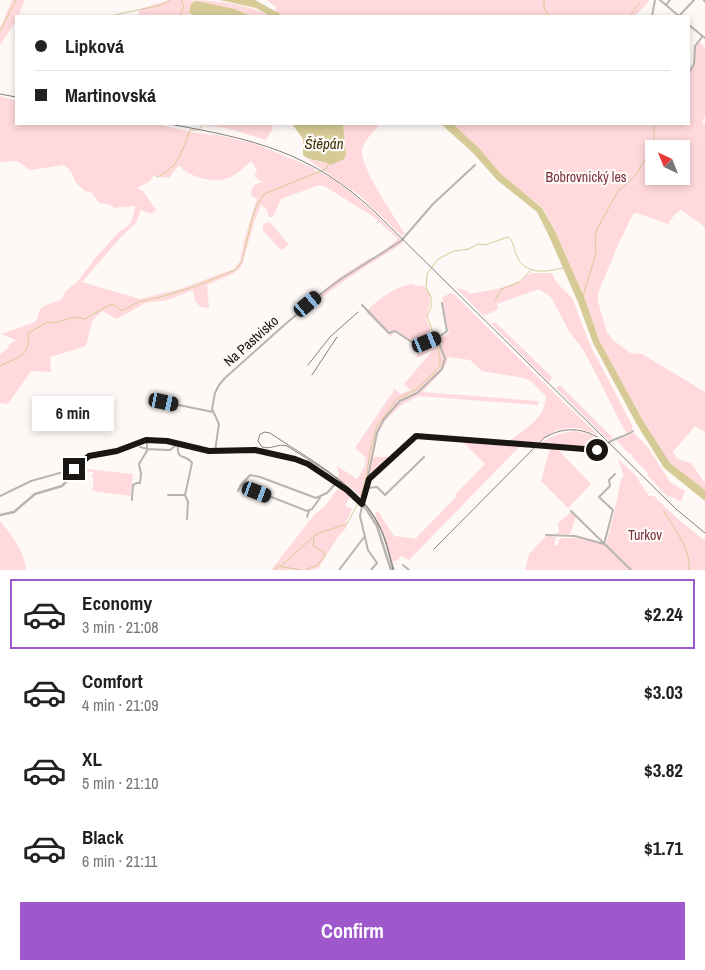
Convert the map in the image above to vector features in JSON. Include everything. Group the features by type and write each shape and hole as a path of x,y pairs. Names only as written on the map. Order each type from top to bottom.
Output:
{"street":[{"path":"652,15 655,0"},
{"path":"660,0 678,15"},
{"path":"666,5 670,0"},
{"path":"680,15 694,0"},
{"path":"690,26 704,38 695,47 690,48"},
{"path":"690,70 694,64 695,47"},
{"name":"Na Pastvisko","path":"216,451 219,424 213,412 213,403 219,384 282,326 341,278 403,239 433,204 475,165"},
{"path":"362,305 389,333 395,330 418,346 437,339 447,331 442,303"},
{"path":"371,570 377,563 368,550 360,516 369,479 374,443 384,419 400,401 417,393 442,369 444,358 437,339"},
{"path":"164,402 213,412"},
{"path":"369,479 416,436 597,450 610,441 627,436 633,431"},
{"path":"132,500 132,487 135,483 141,483 139,464 148,449 147,439"},
{"path":"0,515 16,511 34,495 62,486 74,469 89,456 117,451 147,439 206,451 253,450 295,459 308,464 350,492 362,504 378,529 391,570"},
{"path":"140,447 170,450 176,445"},
{"path":"176,445 179,456 190,460 192,463 185,495 188,502 187,519"},
{"path":"367,488 377,487 386,495 424,457"},
{"path":"0,496 31,481 74,469"},
{"path":"604,544 613,510 599,497 610,486 609,480 616,474"},
{"path":"238,491 240,485 248,476 257,476 314,498 328,493 337,482"},
{"path":"240,485 309,511"},
{"path":"168,495 185,495"},
{"path":"307,517 309,511 320,497"},
{"path":"571,510 631,570"},
{"path":"546,535 575,536 604,544"},
{"path":"339,570 365,536"},
{"path":"594,541 597,536"},
{"path":"403,565 409,570"}],"green space":[{"path":"12,0 25,0 19,15 15,15 15,22 0,45 0,28"},
{"path":"169,0 208,1 246,7 268,15 248,15 235,9 196,1 191,5 188,15 137,15 140,9"},
{"path":"267,0 650,0 636,15 282,15 275,11 276,7"},
{"name":"Bobrovnický les","path":"699,42 705,47 705,116 702,123 705,126 705,227 681,210 675,214 668,224 637,213 633,214 598,293 598,300 607,332 613,340 630,353 642,354 705,392 705,432 695,426 673,452 677,459 691,463 705,483 705,490 670,463 642,419 599,340 585,299 543,208 501,174 479,148 454,125 690,125 690,72 695,65 695,47"},
{"path":"0,96 15,101 15,125 161,125 195,133 218,135 256,144 325,174 348,190 400,238 403,243 345,280 320,299 314,298 340,277 370,258 376,257 398,239 374,217 326,187 319,185 281,199 273,217 269,217 266,208 261,205 241,267 233,274 207,285 209,308 201,307 195,301 193,290 168,300 145,303 117,319 102,311 92,321 86,346 50,357 51,372 31,371 8,404 0,403 0,354 8,349 9,345 16,340 1,334 35,322 42,308 61,300 65,292 79,280 96,257 118,233 130,224 135,207 115,208 108,204 99,203 92,193 85,191 76,183 70,170 64,165 30,170 17,161 0,162","holes":["251,161 257,170 254,176 260,181 265,181 254,185 251,192 252,196 257,199 244,240 240,261 234,269 180,289 140,299 82,282 122,236 136,223 141,210 152,214 156,210 143,191 137,188 150,181 153,176 169,178 179,165 200,178 219,180 232,176"]},
{"path":"203,125 273,125 266,140 226,128"},
{"path":"343,125 379,125 363,146 363,157 372,179 405,234 402,236 359,195 307,159 331,165 346,155"},
{"path":"270,222 289,245 281,250 263,231 265,223"},
{"path":"531,273 552,273 556,282 572,298 591,347 633,427 631,431 627,433 624,429 584,351 569,331 551,297 539,289 497,304 498,309 484,316 492,324 495,322 552,377 549,382 456,288 468,291 470,294 497,289 520,282"},
{"path":"411,284 424,286 430,294 426,318 432,334 435,332 439,339 449,333 442,298 450,293 454,294 597,434 577,428 567,428 555,431 536,443 509,441 538,417 545,404 546,396 532,382 524,378 482,371 470,360 448,357 441,372 423,392 538,401 538,405 418,396 400,406 385,421 378,432 373,457 393,457 377,474 368,479 362,498 337,478 339,475 337,466 357,479 364,468 366,458 355,448 395,389 400,394 411,390 404,384 434,349 417,358 416,356 420,349 395,331 391,337 366,312 386,295"},
{"path":"560,385 613,438 608,440 556,388"},
{"path":"575,431 592,435 609,449 606,453 557,449 591,484 567,507 541,481 550,448 536,447 554,436"},
{"path":"633,432 647,446 671,483 685,491 681,502 670,496 669,498 647,475 648,473 633,456 616,440"},
{"path":"462,441 520,446 409,560 401,556 398,560 392,562 385,536 375,512 378,511 394,536 417,539 485,464"},
{"name":"Turkov","path":"618,459 635,475 649,496 654,496 680,521 705,541 705,570 525,570 529,554 546,536 556,537 554,545 557,546 560,538 575,538 606,544 621,479 624,477"},
{"path":"77,468 133,474 131,496 92,491 93,472 75,470"},
{"path":"339,487 350,496 345,506 352,509 345,524 347,527 339,535 318,569 271,570 314,515 326,505"},
{"path":"571,512 576,517 570,534 556,534 559,531 558,523"},
{"path":"0,521 20,550 26,570 0,570"}],"water":[{"path":"220,0 255,0 282,15 268,15 256,8"},
{"path":"196,1 235,9 248,15 192,15 189,13 191,4"},
{"name":"Štěpán","path":"293,125 343,125 346,155 344,159 331,165 313,160 303,155 303,139"},
{"path":"442,125 454,125 479,148 501,174 542,208 555,231 585,299 599,340 642,419 670,463 705,490 705,501 664,468 636,423 593,343 578,302 537,212 497,180 473,153"}],"waterway":[{"path":"0,31 16,0"},
{"path":"115,15 161,5 170,0"},
{"path":"180,15 184,5 181,0"},
{"path":"544,0 544,8 548,15"},
{"path":"631,15 639,4"},
{"path":"157,177 170,168 179,158 190,130 199,130 202,125"},
{"path":"583,296 596,253 595,237 597,229 618,191 635,176 650,151 654,139 654,125"},
{"path":"0,366 22,355 27,347 28,333 48,322 54,323 75,317 85,319 109,305 114,305 120,310 124,310 138,302 196,286 235,270 242,262 252,219 256,207 264,194 326,169 329,163"},
{"path":"435,338 427,316 431,308 431,297 426,287 427,274 438,259 454,251 469,249 478,244 485,245 508,237 524,266 536,271 563,268"},
{"path":"495,300 502,289 519,282 530,271"},
{"path":"361,496 377,426 397,399 415,390 440,365 436,341"},
{"path":"306,570 317,565 325,556 324,552 313,546 314,536 347,524 358,503"},
{"path":"664,511 685,546 689,570"},
{"path":"281,566 312,538"},
{"path":"275,570 278,566 301,570"}],"tram line":[{"path":"393,570 379,526 362,501 339,480 287,446 262,447 258,441 260,434 270,433 330,472 358,496 369,509 381,528 394,570"}],"railway":[{"path":"0,94 15,97"},
{"path":"174,125 228,136 280,151 328,175 352,192 376,213 676,509 705,533"},
{"path":"308,365 330,337 358,312"},
{"path":"312,375 337,337"},
{"path":"434,549 544,438 565,430 578,430 599,438"}],"route":[{"path":"74,469 83,459 93,454 106,454 146,440 167,441 209,451 255,450 295,459 308,464 347,490 362,504 369,479 416,436 597,450"}]}
